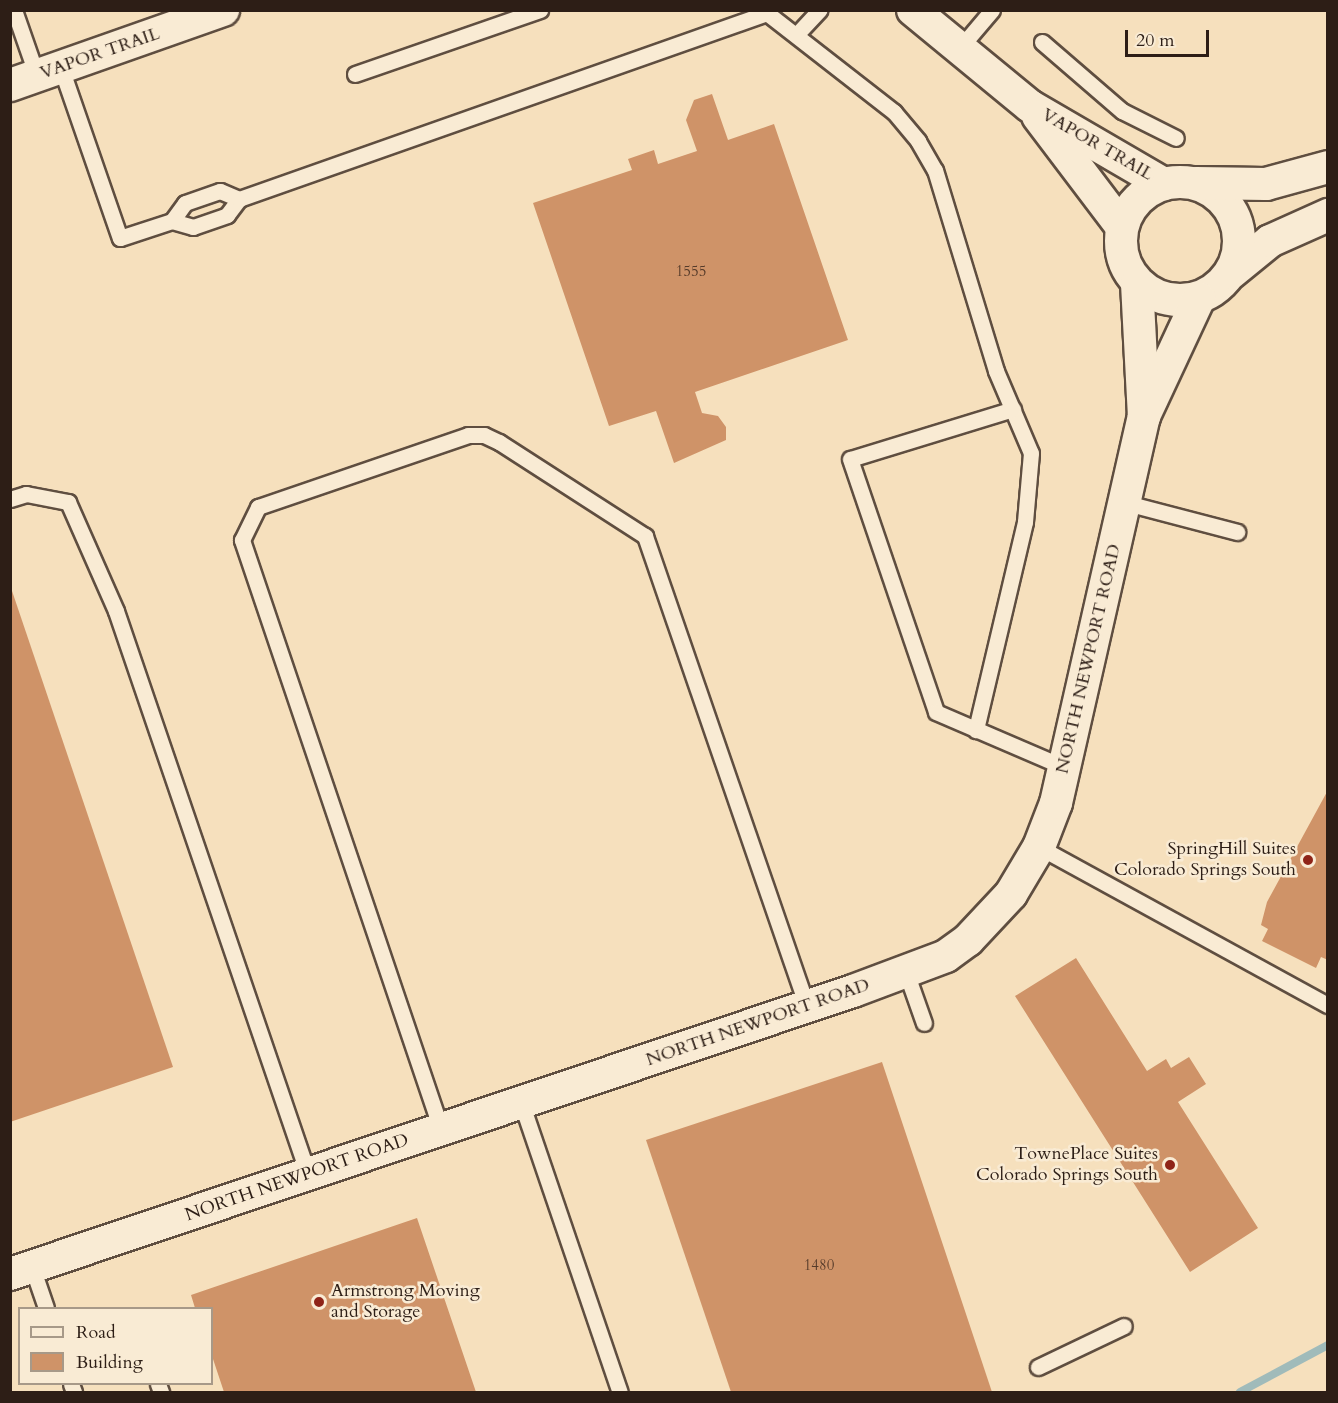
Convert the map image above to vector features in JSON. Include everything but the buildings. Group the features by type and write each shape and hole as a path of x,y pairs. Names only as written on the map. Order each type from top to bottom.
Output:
{"street":[{"name":"VAPOR TRAIL","path":"36,76 223,10"},
{"name":"VAPOR TRAIL","path":"913,10 1030,106 1164,184"},
{"name":"VAPOR TRAIL","path":"1030,106 1122,227"},
{"path":"1328,167 1266,184 1164,184 1145,193 1122,227 1121,247 1137,283 1174,301 1199,298 1270,241 1328,215"},
{"path":"1194,183 1214,192 1238,225 1239,254 1231,273"},
{"name":"NORTH NEWPORT ROAD","path":"1137,283 1144,417"},
{"name":"NORTH NEWPORT ROAD","path":"21,1270 906,972 946,956 996,915 1039,847 1064,767 1144,417 1199,298"}],"lane":[{"path":"14,10 36,76 120,238 172,220 201,224 227,215 239,199 765,12 797,34 894,112 918,141 934,170 996,371 1031,453 1031,486 976,729"},
{"path":"355,74 540,10"},
{"path":"797,34 819,10"},
{"path":"959,49 992,10"},
{"path":"1042,42 1122,111 1176,138"},
{"path":"172,220 185,203 220,191 239,199"},
{"path":"1013,409 850,459 936,712 1064,767"},
{"path":"441,1129 242,540 258,507 468,435 484,435 499,442 645,536 807,1006"},
{"path":"10,499 26,494 68,502 116,611 308,1174"},
{"path":"1126,503 1237,532"},
{"path":"1039,847 1328,1005"},
{"path":"906,972 924,1023"},
{"path":"521,1102 620,1392"},
{"path":"21,1270 45,1307"},
{"path":"1038,1367 1124,1326"}],"waterway":[{"path":"1240,1392 1328,1345"}],"place":[{"name":"SpringHill Suites Colorado Springs South","path":"1308,860"},
{"name":"TownePlace Suites Colorado Springs South","path":"1170,1165"},
{"name":"Armstrong Moving and Storage","path":"319,1302"}]}
